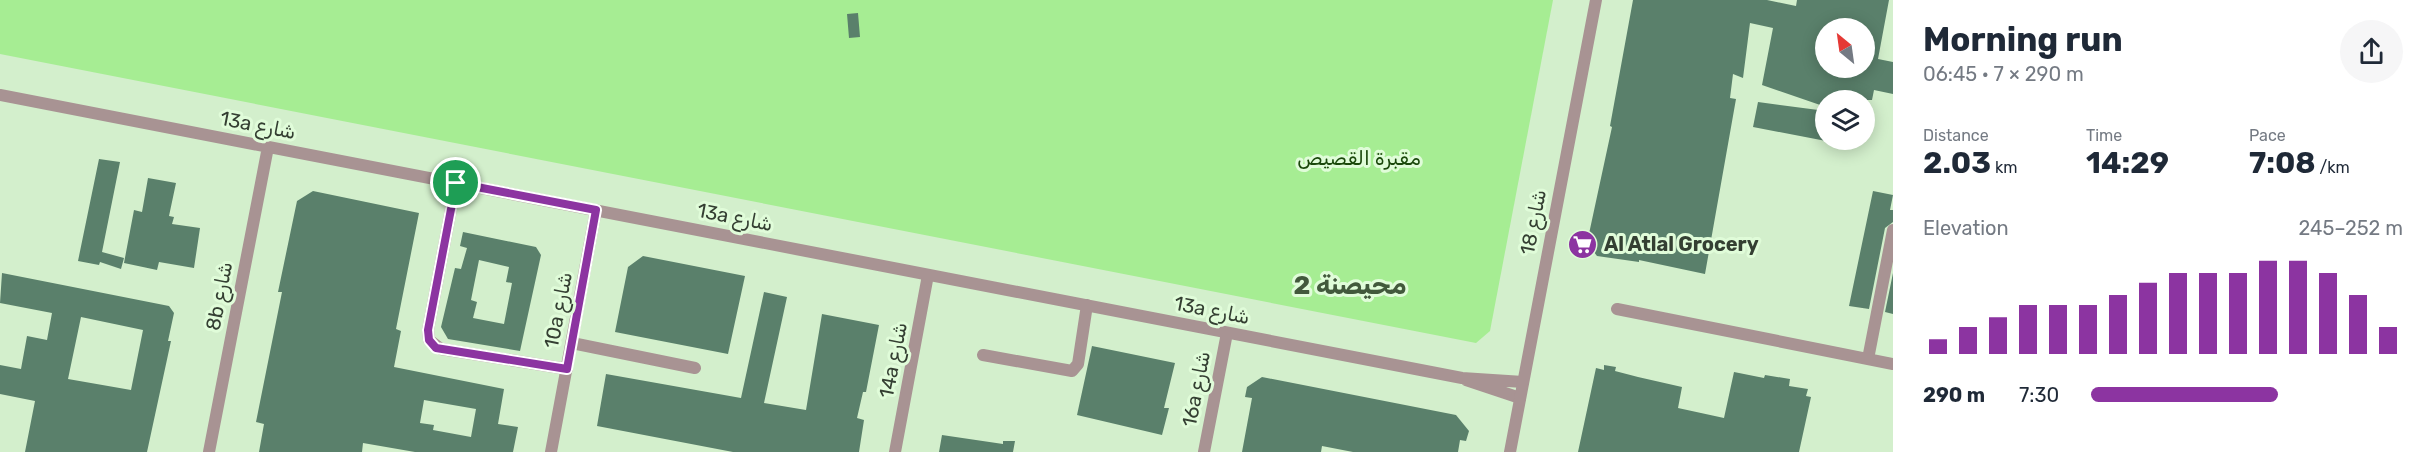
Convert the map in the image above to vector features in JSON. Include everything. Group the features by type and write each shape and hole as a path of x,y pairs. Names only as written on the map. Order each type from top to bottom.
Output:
{"street":[{"name":"شارع 18","path":"1510,452 1596,0"},
{"name":"13a شارع","path":"0,95 1462,378 1523,382"},
{"name":"8b شارع","path":"210,452 268,147"},
{"path":"456,183 428,330 429,340 436,348 567,369"},
{"name":"10a شارع","path":"551,452 596,210"},
{"path":"1868,359 1893,230"},
{"name":"14a شارع","path":"895,452 928,275"},
{"path":"983,355 1072,371 1078,364 1088,305"},
{"path":"1617,309 1893,364"},
{"name":"16a شارع","path":"1204,452 1227,333"},
{"path":"572,343 694,368"},
{"name":"13a شارع","path":"1462,378 1475,385 1520,398"}],"green space":[{"name":"مقبرة القصيص","path":"0,0 1553,0 1490,331 1476,343 0,54"}],"building":[{"path":"1633,0 1767,0 1796,6 1797,0 1889,0 1878,59 1893,62 1893,94 1875,90 1815,90 1815,103 1762,85 1773,28 1750,23 1743,78 1733,74 1730,98 1736,99 1705,274 1639,260 1639,262 1597,256 1587,243 1612,127 1610,126"},
{"path":"858,13 860,37 849,38 847,14"},
{"path":"1758,102 1815,110 1815,139 1753,127"},
{"path":"99,159 120,162 102,252 124,258 121,269 100,262 99,265 78,261"},
{"path":"148,178 176,183 169,216 174,217 172,224 200,228 194,268 159,262 157,270 124,263 134,210 142,212"},
{"path":"313,191 419,213 396,329 401,331 394,367 504,389 498,424 518,427 513,452 415,452 363,443 362,452 259,452 264,424 256,422 282,292 278,292 297,201","holes":["424,400 476,409 471,437 433,430 434,425 420,423"]},
{"path":"1873,191 1893,195 1890,210 1893,210 1893,222 1885,228 1869,309 1849,306"},
{"path":"463,232 536,247 541,255 520,351 448,339 441,327 455,268 461,269 467,248 460,246","holes":["479,260 509,267 506,282 512,283 504,324 473,318 477,302 471,300"]},
{"path":"643,256 745,276 728,354 615,332 628,267"},
{"path":"2,273 169,306 174,313 168,341 171,341 147,452 25,452 35,401 0,394 0,365 21,369 27,336 47,340 52,313 0,303","holes":["81,317 143,330 131,390 68,379"]},
{"path":"1893,273 1893,314 1885,312"},
{"path":"764,292 787,297 764,403 806,410 822,314 879,325 866,392 863,392 857,418 864,420 859,452 733,452 597,426 606,374 741,398"},
{"path":"1092,346 1175,363 1164,408 1169,408 1162,435 1077,415"},
{"path":"1604,365 1616,367 1615,371 1682,387 1678,408 1724,418 1734,372 1764,378 1765,375 1790,379 1789,386 1808,389 1806,396 1811,397 1799,452 1578,452 1596,368 1604,370"},
{"path":"1262,377 1456,415 1469,431 1466,441 1460,440 1458,452 1353,452 1322,446 1321,452 1242,452 1252,398 1245,397 1247,387"},
{"path":"942,435 1003,444 1003,441 1015,441 1013,452 939,452"}],"place":[{"name":"Al Atlal Grocery","path":"1583,244"}],"district":[{"name":"محيصنة 2","path":"1350,285"}],"route":[{"path":"456,183 596,210 567,369 436,348 429,340 428,330 456,183"}]}
